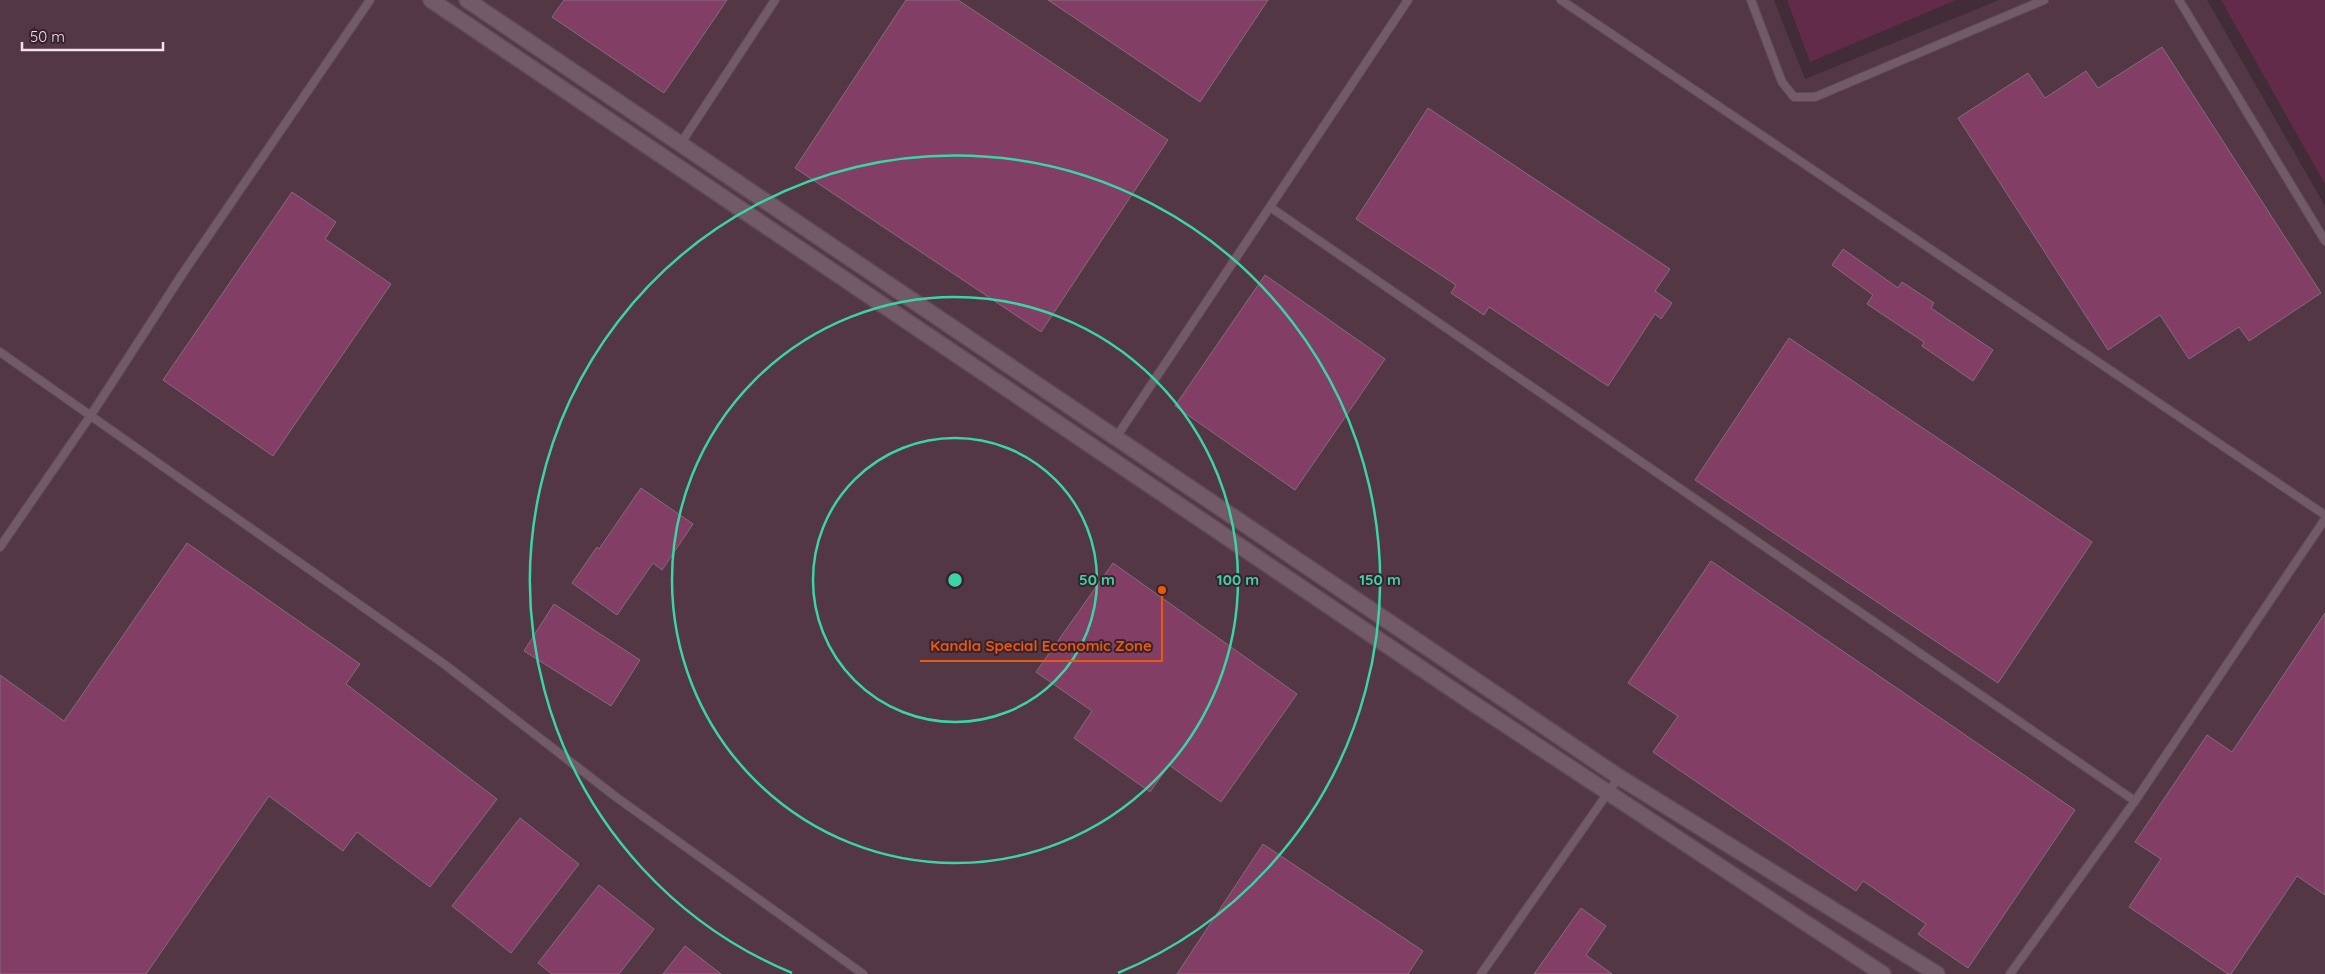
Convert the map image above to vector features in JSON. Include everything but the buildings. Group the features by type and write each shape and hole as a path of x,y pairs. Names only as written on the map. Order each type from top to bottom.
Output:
{"street":[{"path":"431,0 1608,794 1883,974"},
{"path":"467,0 1618,777 1937,974"}],"lane":[{"path":"0,547 91,414 183,273 370,0"},
{"path":"681,143 775,0"},
{"path":"1115,438 1408,0"},
{"path":"1561,0 2325,515"},
{"path":"1751,0 1782,82 1794,97 1815,96 2044,0"},
{"path":"2179,0 2325,241"},
{"path":"1270,207 2135,801"},
{"path":"0,352 91,414 444,664 616,797 863,974"},
{"path":"2010,974 2135,801 2325,519"},
{"path":"1481,974 1618,777"}],"shaded area":[{"path":"0,0 1774,0 1805,79 1999,0 2207,0 2325,206 2325,974 0,974"},
{"path":"1787,0 1956,0 1810,62"},
{"path":"2221,0 2325,0 2325,184"}],"place":[{"name":"Kandla Special Economic Zone","path":"1162,590"}]}
